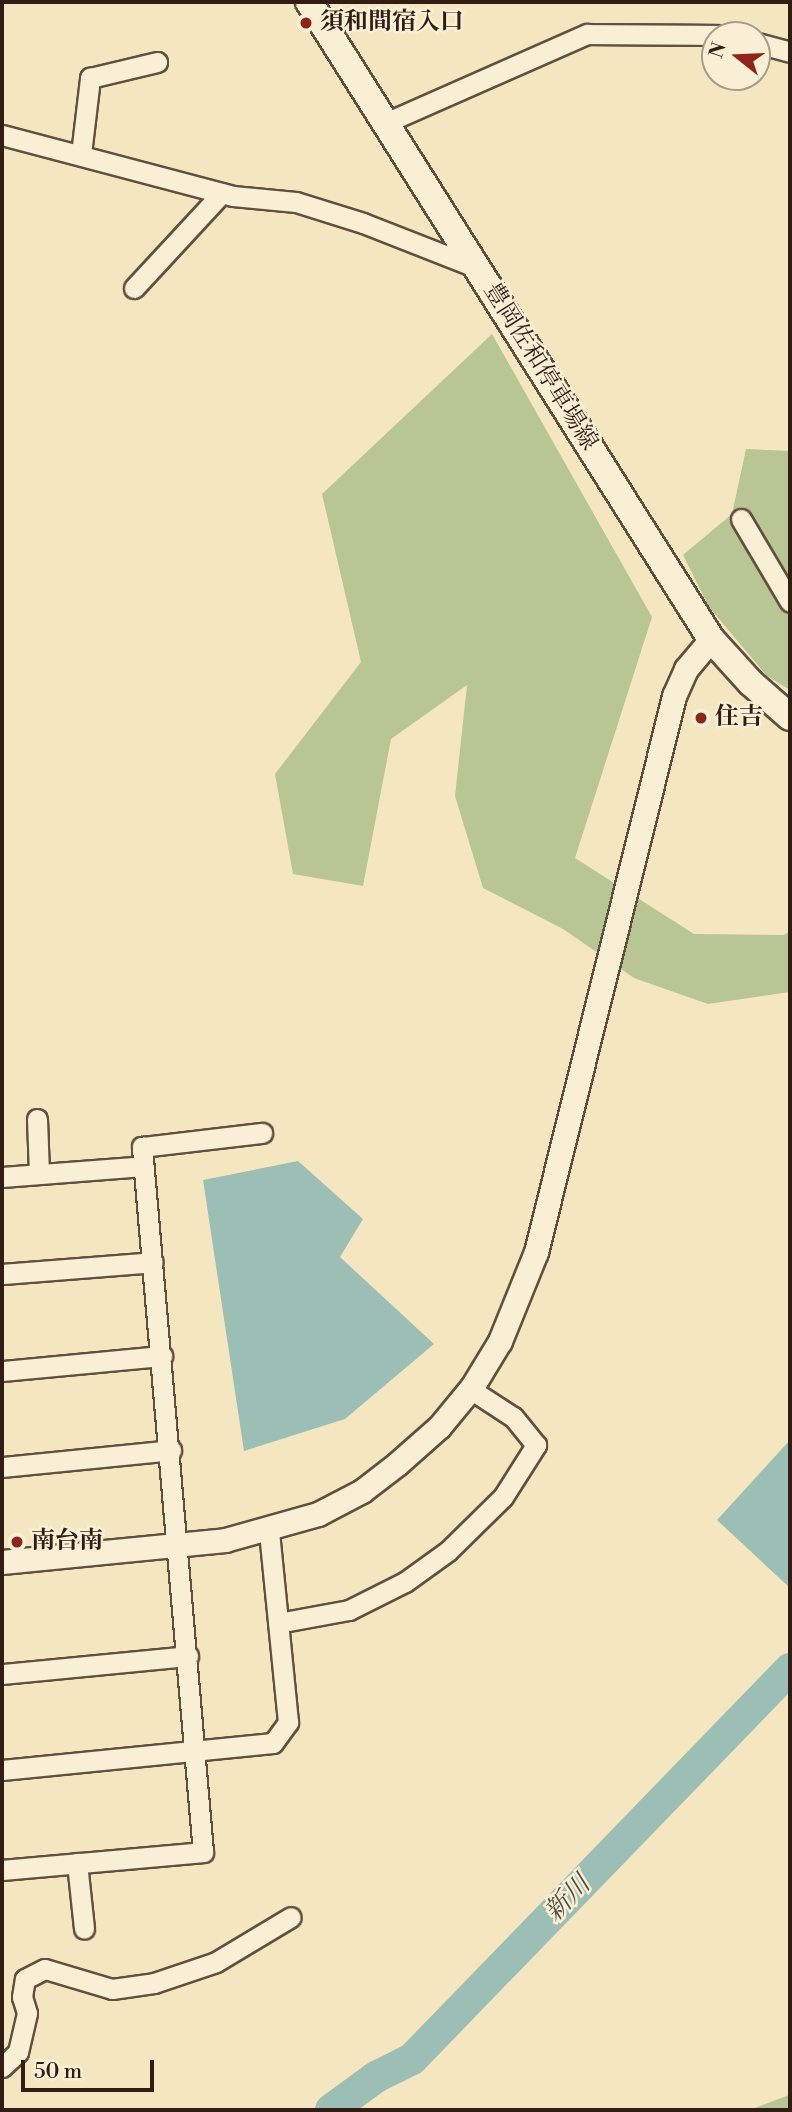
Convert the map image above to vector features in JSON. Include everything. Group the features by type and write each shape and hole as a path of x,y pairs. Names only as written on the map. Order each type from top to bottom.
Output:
{"main road":[{"name":"豊岡佐和停車場線","path":"309,2 711,639 751,683 790,717"}],"street":[{"path":"385,123 587,34 701,35"},
{"path":"771,47 790,52"},
{"path":"81,154 90,78 157,62"},
{"path":"2,135 222,193 296,202 363,223 478,268"},
{"path":"134,288 222,193"},
{"path":"741,519 790,602"},
{"path":"2,1562 179,1547 269,1531 318,1514 362,1491 439,1427 470,1389 500,1341 536,1252 674,696 686,669 711,639"},
{"path":"37,1119 39,1174"},
{"path":"2,1870 203,1852 171,1450 142,1147 262,1133"},
{"path":"2,1177 144,1166"},
{"path":"2,1274 153,1262"},
{"path":"2,1371 162,1356"},
{"path":"278,1623 349,1610 405,1583 447,1551 503,1497 536,1445 513,1417 470,1389"},
{"path":"2,1466 171,1450"},
{"path":"2,1770 272,1744 288,1722 269,1531"},
{"path":"2,1674 188,1656"},
{"path":"77,1863 84,1929"},
{"path":"2,2067 18,2052 27,2013 22,1997 25,1979 45,1969 112,1989 154,1983 216,1962 291,1917"}],"green space":[{"path":"492,334 652,617 575,858 694,934 784,935 790,931 790,992 708,1004 634,978 563,929 483,888 455,796 467,685 391,739 363,886 293,874 275,774 361,662 322,494"},
{"path":"746,449 790,451 790,690 767,676 709,607 683,555 732,514"},
{"path":"789,2095 790,2110 749,2110"}],"water":[{"path":"298,1161 363,1219 340,1257 434,1344 345,1419 244,1451 203,1180"},
{"path":"790,1440 790,1588 717,1520"}],"waterway":[{"name":"新川","path":"331,2110 376,2077 412,2059 790,1669"}],"place":[{"name":"須和間宿入口","path":"306,23"},
{"name":"住吉","path":"701,718"},
{"name":"南台南","path":"17,1542"}]}
